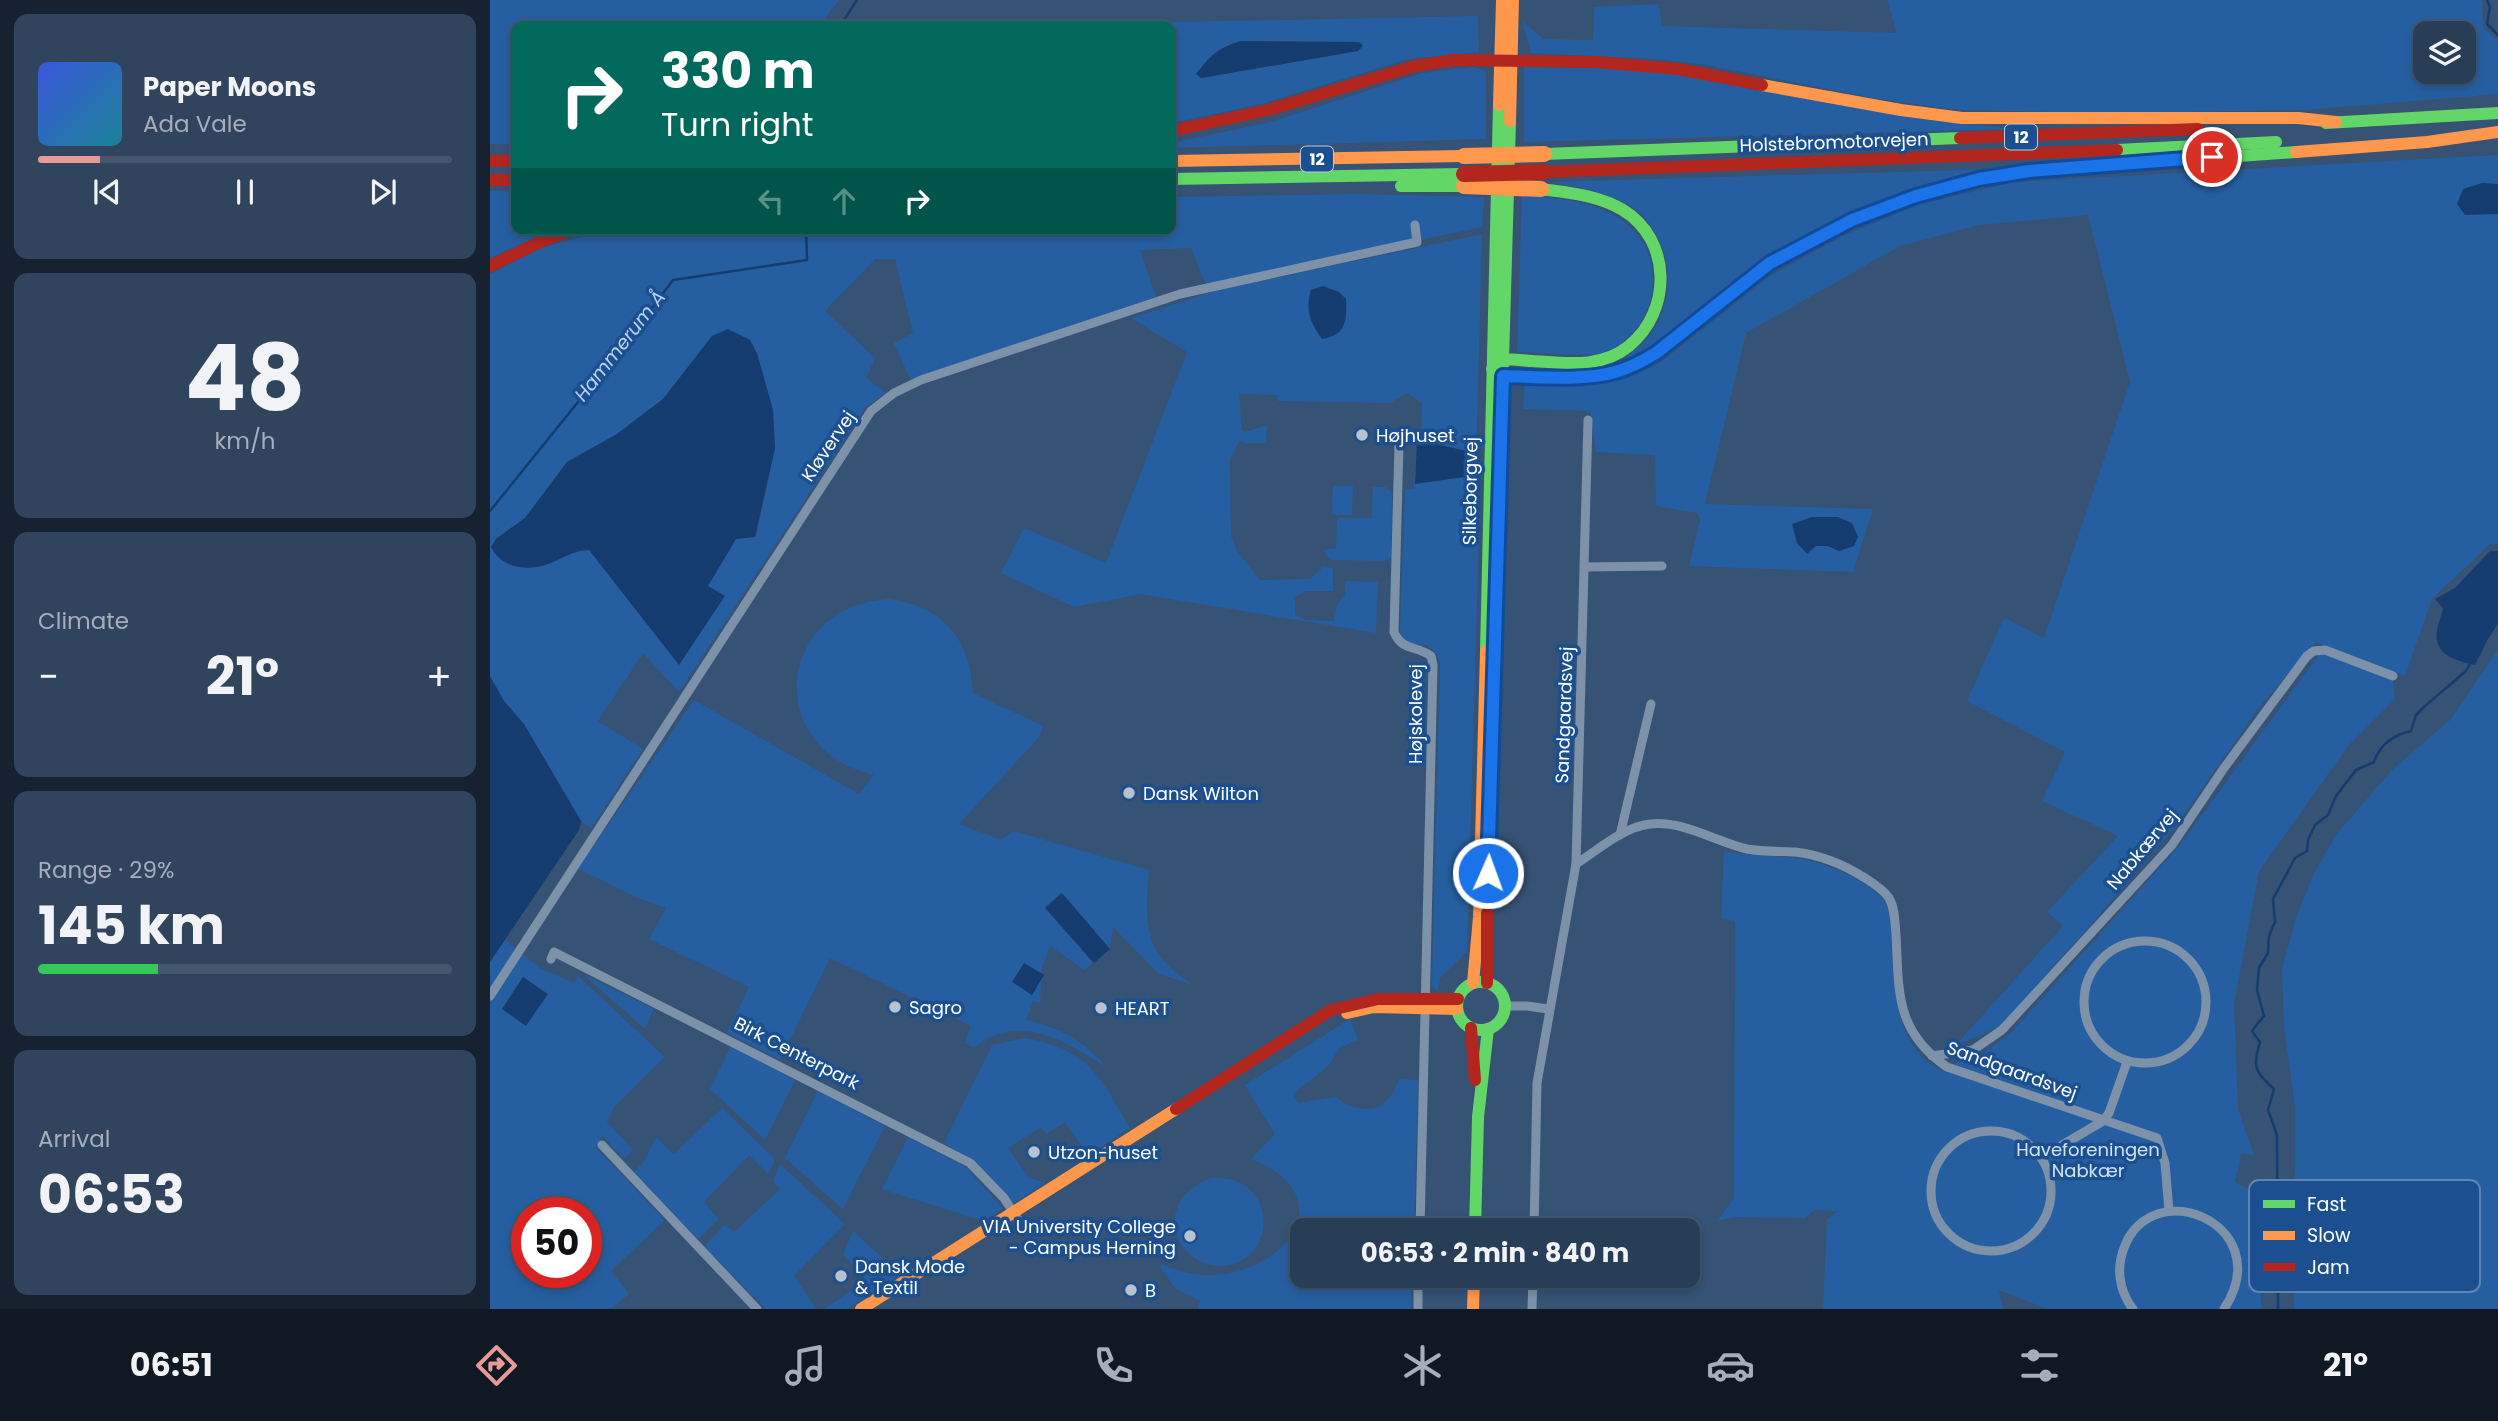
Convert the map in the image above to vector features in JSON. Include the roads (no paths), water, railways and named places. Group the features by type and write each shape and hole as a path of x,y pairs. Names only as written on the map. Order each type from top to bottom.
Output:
{"main road":[{"name":"Silkeborgvej","path":"1480,983 1479,917 1500,368 1506,60 1502,0"},
{"name":"Silkeborgvej","path":"1506,60 1513,0"},
{"path":"1176,130 1268,110 1415,66 1454,60 1597,62 1678,69 1901,110 1962,118 2298,118 2336,122"},
{"name":"Holstebromotorvejen","path":"1176,161 1544,154 2087,134 2498,113"},
{"path":"1500,368 1590,376 1614,373 1656,353 1770,263 1812,240 1852,220 1916,196 1979,179 2029,171 2427,142 2498,131"},
{"name":"Holstebromotorvejen","path":"1464,180 1544,172 2036,154 2498,131"},
{"path":"490,161 511,162"},
{"name":"12","path":"1176,179 1326,178 1387,186 1464,180"},
{"path":"490,180 511,180"},
{"path":"1464,180 1587,195 1612,205 1636,220 1649,237 1658,257 1662,282 1659,305 1648,328 1631,345 1601,361 1500,368"},
{"path":"490,266 558,235"},
{"path":"1480,983 1500,990 1505,1006 1501,1020 1488,1029 1471,1028 1462,1022 1457,1004 1466,987 1480,983"},
{"path":"861,1309 1334,1018 1352,1010 1374,1006 1457,1004"},
{"path":"1471,1028 1478,1117"},
{"path":"1475,1218 1478,1117 1488,1029"},
{"path":"876,1309 1015,1215"},
{"path":"1473,1309 1474,1288"}],"street":[{"name":"Kløvervej","path":"490,996 871,411 894,393 921,380 1180,294 1417,242 1415,225"},
{"name":"Sandgaardsvej","path":"1534,1218 1537,1083 1576,864 1587,421"},
{"name":"Højskolevej","path":"1399,444 1394,632 1398,642 1409,648 1422,650 1430,656 1433,665 1425,1003"},
{"path":"1585,566 1662,566"},
{"name":"Nabkærvej","path":"1932,1056 1973,1050 2001,1030 2172,845 2224,768 2307,656 2314,651 2325,650 2393,676"},
{"path":"1620,835 1650,704"},
{"name":"Sandgaardsvej","path":"1576,864 1620,835 1651,823 1671,825 1748,849 1798,852 1824,857 1852,869 1889,898 1894,915 1904,1014 1911,1032 1932,1056 1947,1067 2157,1138 2165,1163 2169,1211"},
{"path":"2141,940 2162,943 2182,952 2196,968 2205,988 2206,1009 2203,1020 2200,1030 2187,1047 2169,1059 2148,1064 2127,1062 2108,1052 2093,1036 2084,1017 2083,995 2089,974 2102,957 2120,945 2141,940"},
{"name":"Birk Centerpark","path":"551,959 554,952 563,956 970,1163 1004,1198 1015,1215"},
{"path":"1420,1218 1425,1003"},
{"path":"1505,1006 1549,1009"},
{"path":"2042,1157 2103,1121 2109,1113 2127,1062"},
{"path":"1997,1130 2022,1139 2042,1157 2050,1173 2051,1200 2041,1225 2029,1238 2013,1247 1995,1251 1977,1250 1960,1243 1947,1231 1937,1216 1931,1199 1937,1163 1948,1149 1962,1138 1979,1131 1997,1130"},
{"path":"602,1145 757,1309"},
{"path":"2133,1309 2121,1288 2119,1267 2124,1247 2135,1229 2152,1217 2169,1211 2193,1212 2212,1220 2227,1234 2236,1253 2239,1274 2234,1294 2224,1309"},
{"path":"1418,1288 1418,1309"},
{"path":"1532,1309 1533,1288"}],"waterway":[{"name":"Hammerum Å","path":"843,21 857,0"},
{"path":"2487,0 2490,7 2487,24 2498,35"},
{"name":"Hammerum Å","path":"490,511 673,280 807,260 806,235"},
{"path":"2277,1180 2277,1135 2268,1110 2274,1089 2257,1068 2256,1058 2260,1042 2252,1031 2264,1016 2257,990 2259,968 2268,953 2269,936 2275,922 2273,899 2295,858 2307,851 2308,840 2315,825 2328,815 2336,796 2356,770 2374,762 2388,741 2411,731 2416,715 2466,671 2471,662"},
{"path":"2278,1292 2278,1309"}],"place":[{"name":"Højhuset","path":"1362,435"},
{"name":"Dansk Wilton","path":"1129,793"},
{"name":"Sagro","path":"895,1007"},
{"name":"HEART","path":"1101,1008"},
{"name":"Utzon-huset","path":"1034,1152"},
{"name":"VIA University College - Campus Herning","path":"1190,1236"},
{"name":"Dansk Mode & Textil","path":"841,1276"},
{"name":"B","path":"1131,1290"}],"park label":[{"name":"Haveforeningen Nabkær","path":"2088,1159"}]}
